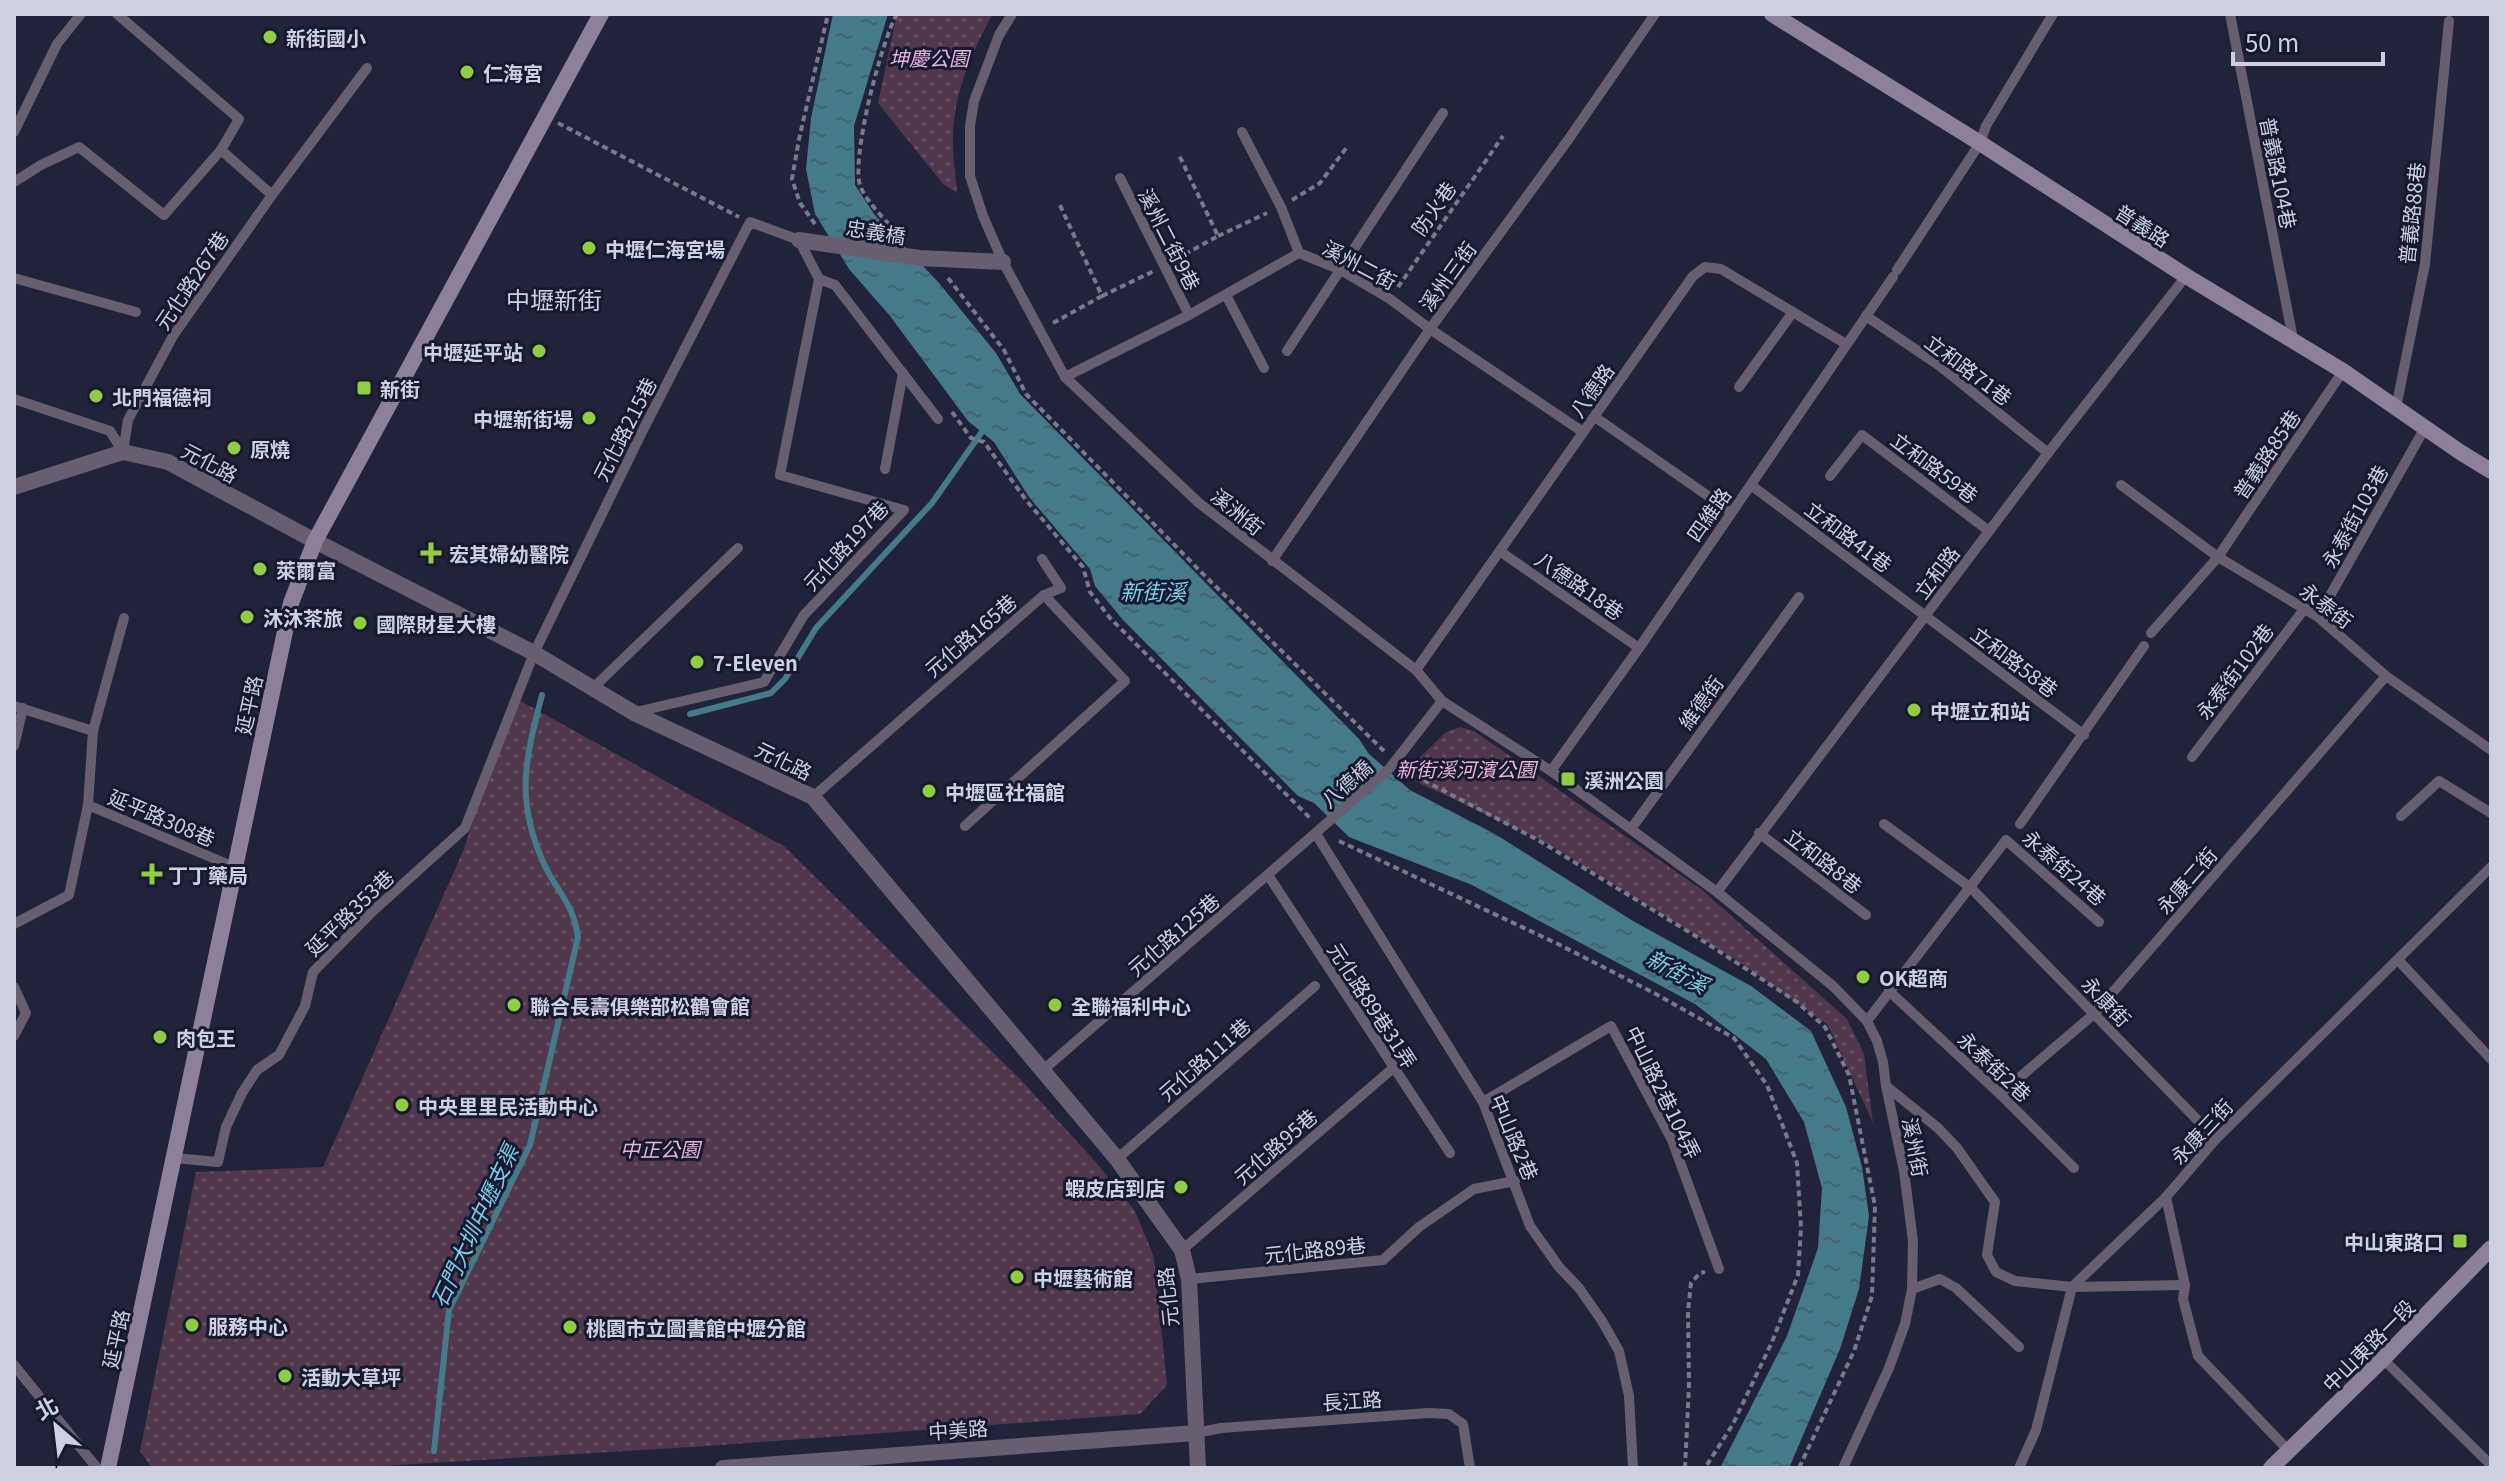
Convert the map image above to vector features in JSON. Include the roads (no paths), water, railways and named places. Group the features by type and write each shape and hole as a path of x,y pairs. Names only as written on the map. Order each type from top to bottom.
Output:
{"main road":[{"name":"延平路","path":"108,1468 291,603 315,541 601,14"},
{"name":"普義路","path":"1772,14 2186,276 2293,339 2491,471"},
{"name":"中山東路一段","path":"2271,1468 2491,1248"}],"street":[{"name":"忠義橋","path":"799,240 919,258 1003,262"},
{"name":"元化路","path":"123,452 168,462 534,653 634,713 813,797 1117,1159 1182,1250 1189,1279 1198,1468"},
{"path":"14,487 123,452"},
{"name":"中美路","path":"723,1468 859,1462 1196,1433"}],"lane":[{"path":"14,132 57,44 81,14"},
{"path":"14,182 79,147 164,215 221,150 239,119 117,14"},
{"name":"溪洲街","path":"1012,14 999,35 974,101 970,126 970,176 1003,262 1065,377 1199,503 1416,670 1442,701 1551,771 1717,892"},
{"name":"溪州三街","path":"1272,561 1430,329 1568,140 1655,14"},
{"name":"四維路","path":"1551,771 1639,648 1895,273 1980,143 1986,126 2053,14"},
{"name":"普義路104巷","path":"2230,14 2293,339"},
{"name":"普義路88巷","path":"2396,408 2425,264 2449,21"},
{"name":"元化路267巷","path":"123,452 128,420 173,336 272,195 367,68"},
{"path":"1287,351 1443,113"},
{"path":"1242,132 1281,207 1299,253"},
{"path":"221,150 272,195"},
{"name":"溪州二街9巷","path":"1120,178 1189,315"},
{"name":"元化路215巷","path":"534,653 644,428 750,222 799,240"},
{"path":"799,240 819,279 835,285 938,419"},
{"name":"溪州二街","path":"1065,377 1189,315 1299,253 1339,269 1390,299 1583,432"},
{"name":"八德路","path":"1416,670 1693,276 1705,267 1721,269 1846,344"},
{"name":"立和路","path":"1717,892 2048,453 2186,276"},
{"path":"14,278 136,312"},
{"name":"元化路197巷","path":"634,713 764,682 804,615 904,510 780,475 819,279"},
{"path":"1226,295 1264,368"},
{"path":"1739,387 1793,312"},
{"name":"立和路71巷","path":"1866,316 1940,366 2048,453"},
{"name":"普義路85巷","path":"2218,557 2343,371"},
{"path":"885,469 903,373"},
{"path":"14,399 110,431 123,452"},
{"path":"1595,417 1731,512"},
{"name":"永泰街103巷","path":"2318,617 2422,433"},
{"name":"立和路59巷","path":"1830,476 1862,435 1989,531"},
{"name":"立和路41巷","path":"1751,485 1925,616"},
{"name":"永泰街","path":"2121,485 2218,557 2318,617 2386,676 2491,750"},
{"path":"593,688 738,548"},
{"name":"八德路18巷","path":"1501,552 1639,648"},
{"path":"2151,633 2218,557"},
{"path":"1042,559 1061,588 1044,595"},
{"name":"元化路165巷","path":"813,797 1044,595 1125,681 965,826"},
{"name":"維德街","path":"1631,829 1799,597"},
{"name":"永泰街102巷","path":"2192,757 2305,608"},
{"name":"立和路58巷","path":"1925,616 2084,735"},
{"name":"延平路308巷","path":"124,618 93,731 88,805 234,867"},
{"path":"2020,824 2144,646"},
{"name":"延平路353巷","path":"174,1158 218,1162 226,1127 242,1093 257,1070 279,1055 305,1006 313,972 373,911 465,828 534,653"},
{"name":"永康二街","path":"2000,1094 2094,1014 2386,676"},
{"name":"八德橋","path":"1322,828 1389,769 1442,701"},
{"path":"14,746 18,707 93,731"},
{"path":"2401,816 2439,781 2491,813"},
{"path":"14,924 69,895 88,805"},
{"name":"永康街","path":"1884,824 1971,888 2216,1139"},
{"name":"元化路125巷","path":"1042,1071 1322,828"},
{"name":"中山路2巷","path":"1322,828 1483,1102 1530,1226 1602,1321 1619,1351 1629,1396 1633,1468"},
{"name":"立和路8巷","path":"1759,833 1866,915"},
{"name":"永泰街24巷","path":"1971,888 2006,840 2099,922"},
{"name":"永康三街","path":"2072,1287 2166,1197 2216,1139 2491,867"},
{"name":"元化路89巷31弄","path":"1268,875 1392,1069 1450,1153"},
{"path":"1867,1021 1971,888"},
{"name":"溪州街","path":"1717,892 1833,986 1867,1021 1883,1062 1906,1185 1913,1241 1912,1289 1905,1324 1889,1368 1843,1468"},
{"path":"2399,961 2491,1059"},
{"name":"元化路111巷","path":"1117,1159 1315,986"},
{"path":"14,987 26,1013 14,1036"},
{"name":"永泰街2巷","path":"1889,991 2074,1168"},
{"name":"中山路2巷104弄","path":"1483,1102 1611,1026 1672,1140 1719,1269"},
{"name":"元化路95巷","path":"1182,1250 1392,1069"},
{"path":"1886,1086 1938,1128 1957,1148 1995,1202 1987,1255 1996,1272 2015,1281 2072,1287 2185,1285"},
{"name":"元化路89巷","path":"1189,1279 1383,1260 1419,1227 1474,1189 1515,1181"},
{"path":"2166,1197 2185,1285 2183,1299 2198,1356 2289,1451"},
{"path":"1912,1289 1940,1279 1956,1288 2019,1347"},
{"path":"2019,1468 2036,1430 2072,1287"},
{"path":"2383,1359 2491,1465"},
{"path":"14,1365 97,1468"},
{"name":"長江路","path":"1196,1433 1221,1428 1449,1414 1463,1424 1470,1468"}],"water":[{"name":"新街溪","path":"833,14 888,14 854,126 855,185 874,214 939,283 996,353 1020,394 1359,739 1369,754 1410,790 1495,834 1633,921 1751,986 1811,1031 1846,1107 1862,1167 1869,1216 1859,1289 1840,1349 1789,1468 1720,1468 1787,1336 1818,1248 1822,1188 1804,1122 1766,1059 1695,1004 1472,885 1349,837 1314,803 1298,796 1123,620 1095,586 1090,569 1029,497 994,442 968,421 890,316 849,269 815,214 806,169 811,118"}],"waterway":[{"path":"690,714 771,693 785,679 816,628 932,503 986,426"},
{"name":"石門大圳中壢支渠","path":"434,1451 449,1310 530,1145 578,937 573,915 549,874 535,841 526,800 531,740 542,695"}],"place":[{"name":"新街國小","path":"270,37"},
{"name":"仁海宮","path":"467,72"},
{"name":"中壢仁海宮場","path":"589,248"},
{"name":"中壢延平站","path":"539,351"},
{"name":"新街","path":"364,388"},
{"name":"北門福德祠","path":"96,396"},
{"name":"中壢新街場","path":"589,418"},
{"name":"原燒","path":"234,448"},
{"name":"宏其婦幼醫院","path":"431,553"},
{"name":"萊爾富","path":"260,569"},
{"name":"沐沐茶旅","path":"247,617"},
{"name":"國際財星大樓","path":"360,623"},
{"name":"7-Eleven","path":"697,662"},
{"name":"中壢立和站","path":"1914,710"},
{"name":"溪洲公園","path":"1568,779"},
{"name":"中壢區社福館","path":"929,791"},
{"name":"丁丁藥局","path":"152,874"},
{"name":"OK超商","path":"1863,977"},
{"name":"聯合長壽俱樂部松鶴會館","path":"514,1005"},
{"name":"全聯福利中心","path":"1055,1005"},
{"name":"肉包王","path":"160,1037"},
{"name":"中央里里民活動中心","path":"402,1105"},
{"name":"蝦皮店到店","path":"1181,1187"},
{"name":"中山東路口","path":"2460,1241"},
{"name":"中壢藝術館","path":"1017,1277"},
{"name":"服務中心","path":"192,1325"},
{"name":"桃園市立圖書館中壢分館","path":"570,1327"},
{"name":"活動大草坪","path":"285,1376"}],"district":[{"name":"中壢新街","path":"554,298"}],"park label":[{"name":"坤慶公園","path":"929,57"},
{"name":"新街溪河濱公園","path":"1466,768"},
{"name":"中正公園","path":"660,1148"}]}
